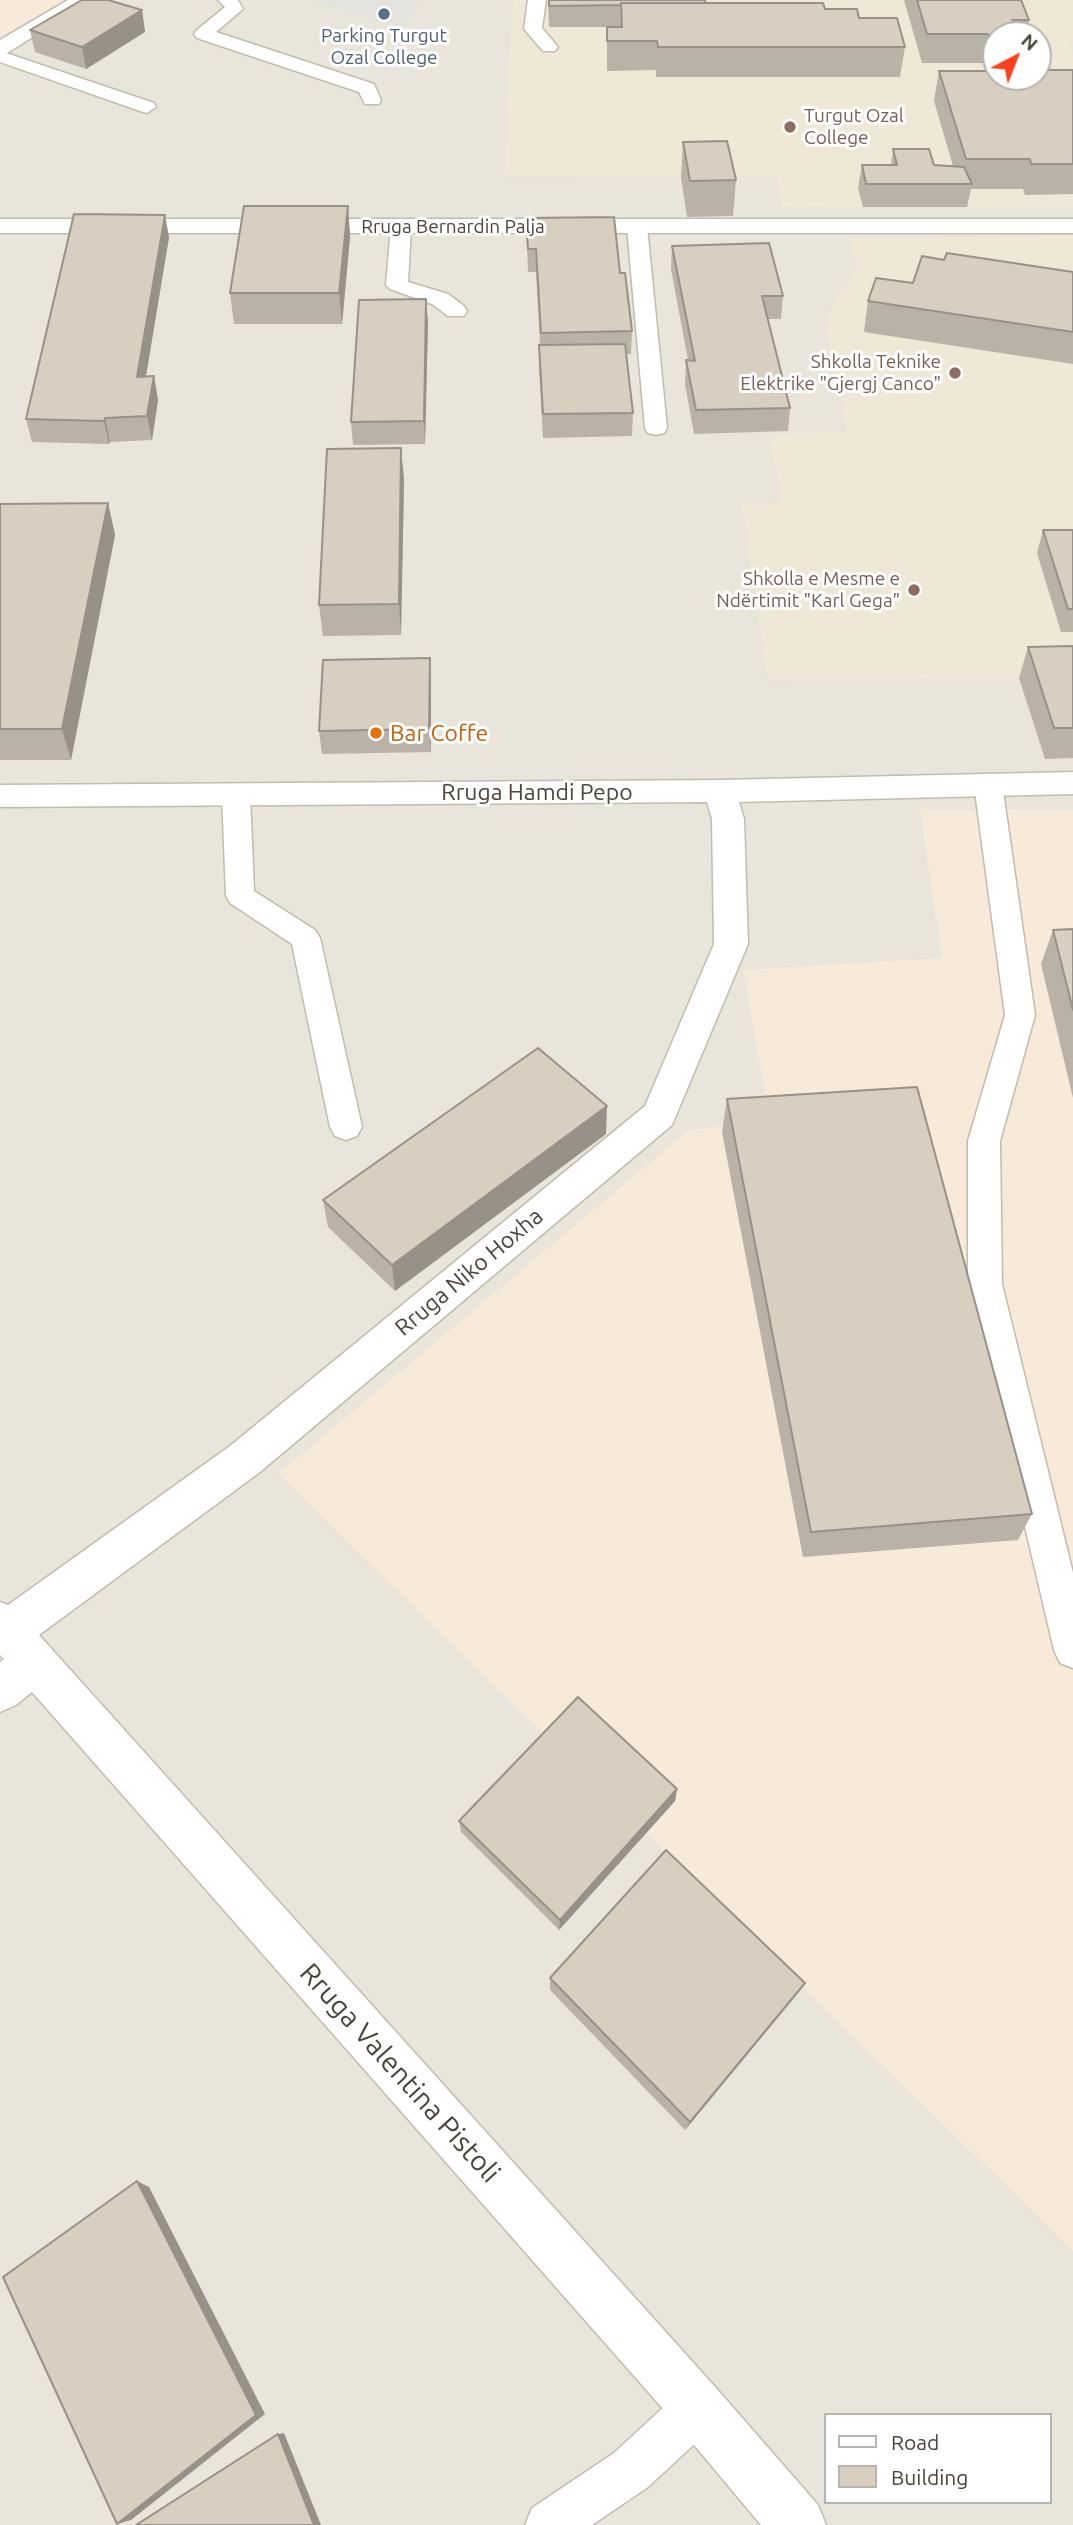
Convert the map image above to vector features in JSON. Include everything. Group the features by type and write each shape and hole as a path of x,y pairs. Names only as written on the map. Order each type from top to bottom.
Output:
{"street":[{"path":"0,49 82,0"},
{"name":"Rruga Bernardin Palja","path":"0,226 1073,226"},
{"name":"Rruga Hamdi Pepo","path":"0,796 720,790 1073,783"},
{"name":"Rruga Niko Hoxha","path":"11,1652 659,1115 731,943 728,819 720,790"},
{"name":"Rruga Valentina Pistoli","path":"11,1652 698,2408 798,2525"}],"lane":[{"path":"227,0 234,5 234,9 203,34 367,88 372,100"},
{"path":"537,0 533,29 549,47"},
{"path":"0,56 147,107"},
{"path":"401,227 397,285 440,299 456,311"},
{"path":"637,227 656,428"},
{"path":"988,784 1020,1015 984,1142 985,1284 1073,1650"},
{"path":"236,794 240,896 305,938 346,1127"},
{"path":"549,2525 631,2470 698,2408"}],"shaded area":[{"path":"0,0 1073,0 1073,2525 0,2525"},
{"path":"0,0 65,0 0,37"},
{"name":"Parking Turgut Ozal College","path":"308,0 421,0 404,27"},
{"name":"Turgut Ozal College","path":"513,0 1073,0 1073,42 1067,42 1073,56 1073,206 783,207 777,176 504,177"},
{"name":"Shkolla e Mesme e Ndërtimit \"Karl Gega\"","path":"1073,236 1073,677 768,681 742,504 782,503 770,435 848,433 825,317 857,268 851,238"},
{"path":"920,809 1073,810 1073,2251 278,1474 689,1130 770,1121 743,970 942,958"}],"building":[{"path":"82,0 108,0 142,10 82,47 30,30"},
{"path":"549,0 705,0 705,3 549,6"},
{"path":"917,0 1021,0 1029,20 982,21 982,34 927,34"},
{"path":"621,3 823,3 825,9 857,9 859,18 897,18 905,47 658,47 657,41 607,41 607,27 622,27"},
{"path":"1052,70 1073,70 1073,164 1031,164 1030,159 966,159 939,71 982,71 982,91 1052,91"},
{"path":"727,141 736,180 690,181 683,142"},
{"path":"893,149 929,149 934,165 964,167 972,184 866,184 862,165 897,165"},
{"path":"244,206 348,206 339,293 230,293"},
{"path":"74,214 165,215 137,377 154,376 147,416 105,418 104,421 26,419"},
{"path":"614,217 620,273 625,273 632,331 541,333 536,249 528,249 526,218"},
{"path":"769,243 783,296 762,296 790,408 696,410 686,360 695,361 672,246"},
{"path":"947,253 1073,272 1073,332 868,301 876,278 913,283 922,256 944,260"},
{"path":"426,299 424,421 351,422 359,300"},
{"path":"625,344 633,413 543,414 539,345"},
{"path":"401,448 399,604 319,605 327,449"},
{"path":"108,503 62,729 0,729 0,504"},
{"path":"1043,530 1073,530 1073,609 1068,609"},
{"path":"1073,646 1073,728 1054,728 1028,647"},
{"path":"430,658 429,729 319,731 323,660"},
{"path":"1073,929 1073,1010 1053,930"},
{"path":"538,1048 607,1106 392,1265 323,1200"},
{"path":"917,1087 1032,1514 811,1532 727,1099"},
{"path":"578,1697 677,1789 560,1920 459,1821"},
{"path":"666,1850 805,1983 690,2122 550,1978"},
{"path":"137,2181 256,2415 117,2524 3,2277"},
{"path":"278,2434 314,2525 136,2525"}],"place":[{"name":"Parking Turgut Ozal College","path":"384,14"},
{"name":"Turgut Ozal College","path":"790,127"},
{"name":"Shkolla Teknike Elektrike \"Gjergj Canco\"","path":"955,373"},
{"name":"Shkolla e Mesme e Ndërtimit \"Karl Gega\"","path":"914,590"},
{"name":"Bar Coffe","path":"376,733"}]}
